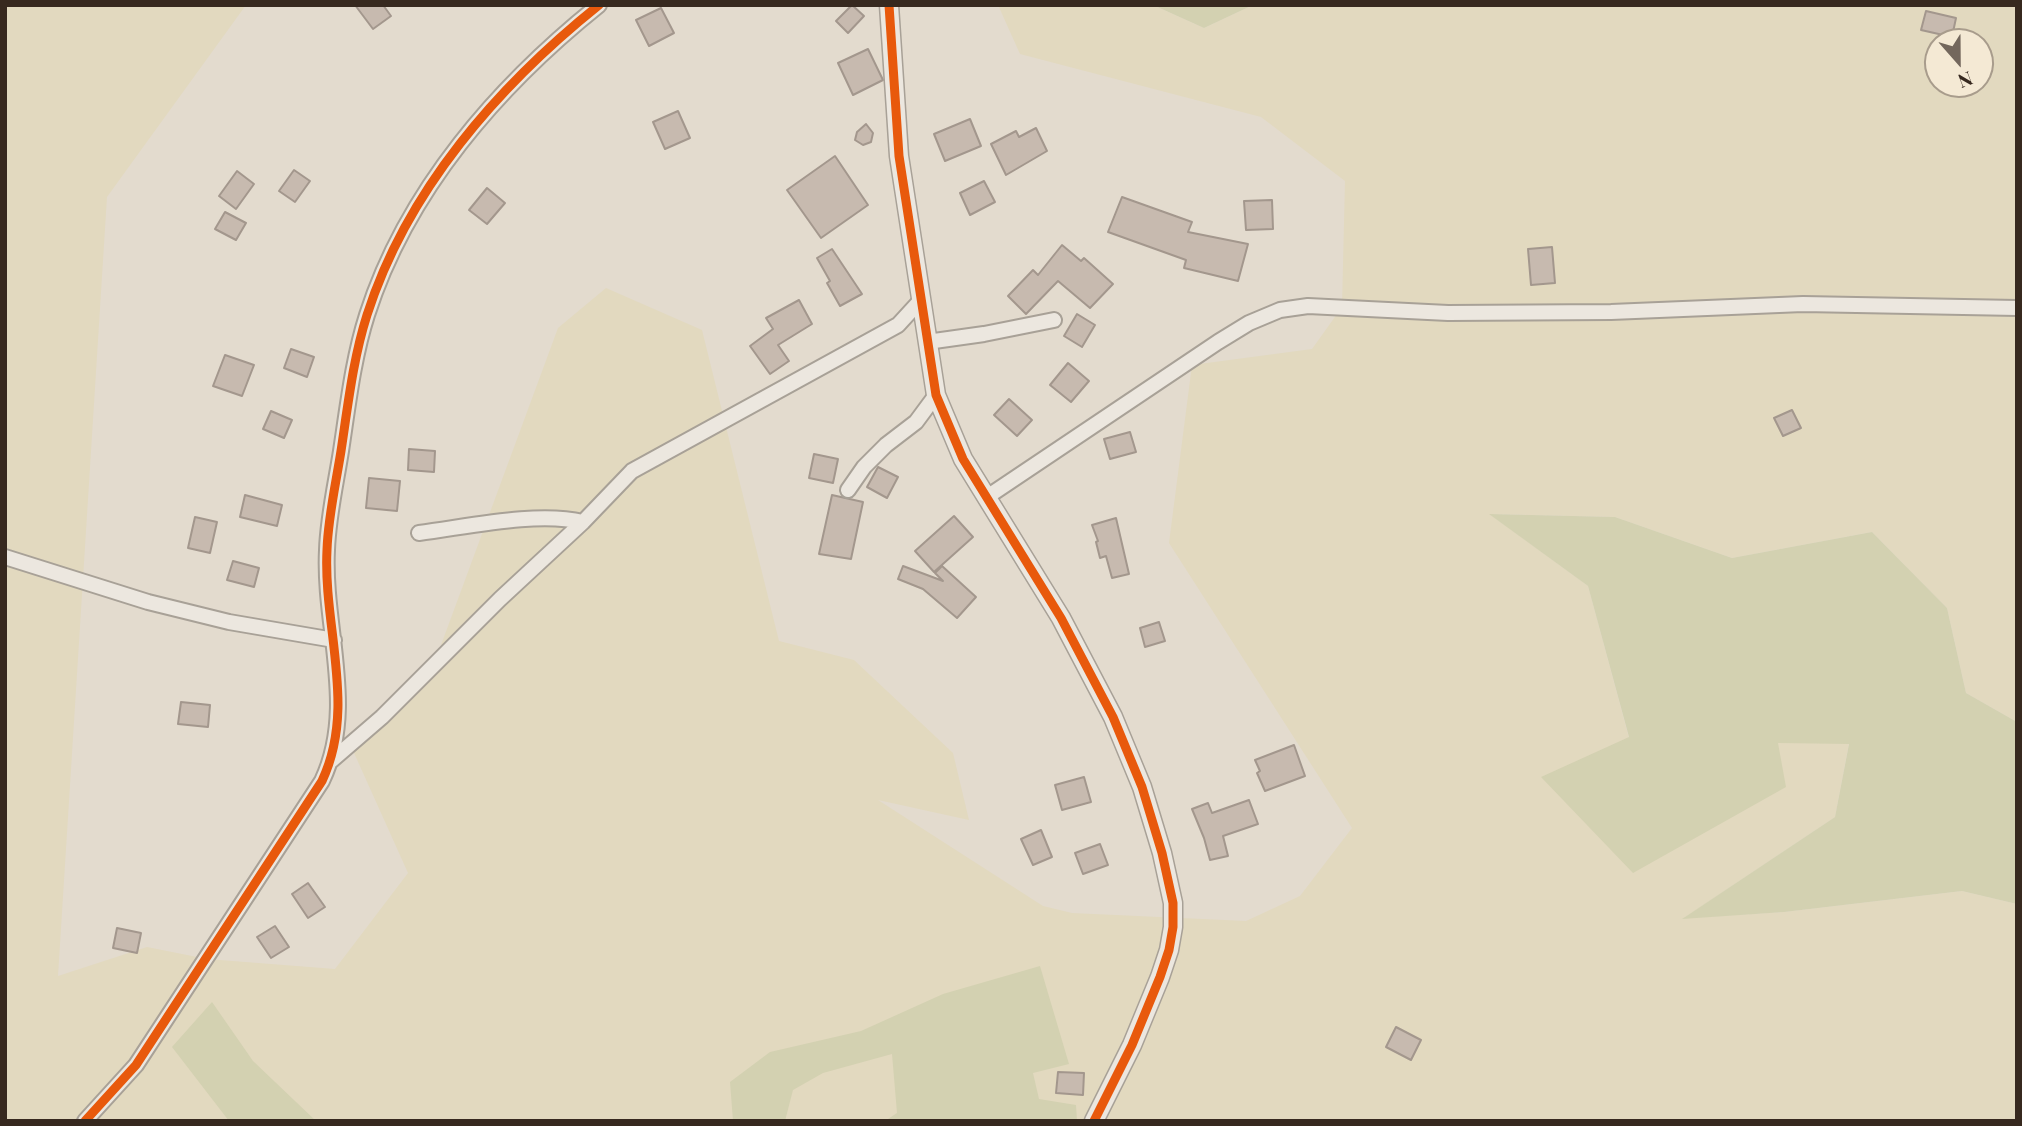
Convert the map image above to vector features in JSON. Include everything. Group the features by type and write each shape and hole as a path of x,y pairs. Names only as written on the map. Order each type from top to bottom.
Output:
{"street":[{"path":"85,1121 136,1065 322,781 331,762 339,715 327,551 351,381 366,317 383,270 412,211 458,147 506,90 567,31 599,5"},
{"path":"889,5 899,156 936,395 953,440 1061,618 1118,729 1153,821 1173,903 1169,950 1160,976 1132,1045 1094,1121"},
{"path":"331,762 382,717 632,471 898,325 920,300"},
{"path":"987,497 1218,342 1249,323 1280,310 1308,306 1448,313 1611,312 1803,304 2017,308"},
{"path":"927,342 1054,320"},
{"path":"848,490 864,467 886,444 916,422 936,395"},
{"path":"419,533 516,521 565,518 583,522"},
{"path":"5,557 148,602 229,622 334,640"}],"shaded area":[{"path":"5,5 246,5 107,197 58,976 147,947 207,959 335,969 408,873 350,744 434,664 558,328 606,288 702,330 779,641 854,660 953,753 969,820 878,800 1043,906 1072,913 1246,921 1300,896 1352,828 1169,543 1192,365 1312,349 1342,307 1345,181 1261,117 1020,54 998,5 1153,5 1204,28 1253,5 2017,5 2017,722 1966,693 1947,608 1872,532 1732,558 1615,517 1490,514 1588,586 1629,738 1541,778 1777,743 1849,743 1835,817 1684,918 1784,912 1962,891 2017,904 2017,1121 5,1121"},
{"path":"1153,5 1253,5 1204,28"},
{"path":"1489,514 1615,517 1732,558 1872,532 1947,608 1966,693 2017,722 2017,904 1962,891 1784,912 1682,919 1835,817 1849,744 1778,743 1786,787 1633,873 1541,777 1629,737 1588,586"},
{"path":"1040,966 1069,1064 1033,1073 1039,1099 1076,1105 1077,1121 885,1121 897,1113 892,1054 823,1073 793,1090 785,1121 733,1121 730,1082 770,1052 861,1031 943,994"},
{"path":"212,1002 253,1061 316,1121 229,1121 172,1047"}],"building":[{"path":"355,5 383,5 391,16 373,29"},
{"path":"852,5 864,16 848,33 836,21"},
{"path":"661,8 674,33 649,46 636,20"},
{"path":"1926,11 1956,18 1954,28 1921,30"},
{"path":"868,49 883,80 853,95 838,63"},
{"path":"678,111 690,138 665,149 653,122"},
{"path":"970,119 981,146 945,161 934,134"},
{"path":"866,124 873,133 871,142 863,145 855,140 857,132"},
{"path":"1036,128 1047,151 1006,175 991,144 1016,131 1019,137"},
{"path":"835,156 868,205 821,238 787,190"},
{"path":"294,170 310,181 295,202 279,191"},
{"path":"237,171 254,184 236,209 219,196"},
{"path":"984,181 995,202 970,215 960,193"},
{"path":"487,188 505,203 487,224 469,210"},
{"path":"1122,197 1192,222 1188,232 1248,244 1238,281 1184,268 1186,260 1108,232"},
{"path":"1272,200 1273,229 1246,230 1244,201"},
{"path":"225,212 246,223 236,240 215,229"},
{"path":"1062,245 1081,261 1084,258 1113,284 1090,308 1058,281 1026,314 1008,296 1033,270 1038,275"},
{"path":"1552,247 1555,283 1531,285 1528,249"},
{"path":"832,249 862,294 840,306 817,258"},
{"path":"799,300 812,324 778,345 789,361 770,374 750,346 773,329 766,318"},
{"path":"1077,314 1095,325 1082,347 1064,336"},
{"path":"291,349 314,357 307,377 284,368"},
{"path":"225,355 254,365 242,396 213,386"},
{"path":"1068,363 1089,381 1071,402 1050,385"},
{"path":"1009,399 1032,420 1017,436 994,415"},
{"path":"1792,410 1801,428 1783,436 1774,418"},
{"path":"271,411 292,420 284,438 263,429"},
{"path":"1130,432 1136,452 1110,459 1104,439"},
{"path":"409,449 435,451 434,472 408,470"},
{"path":"814,454 838,459 833,483 809,478"},
{"path":"878,467 898,477 887,498 867,487"},
{"path":"369,478 400,481 397,511 366,508"},
{"path":"245,495 282,505 277,526 240,517"},
{"path":"832,495 863,502 851,559 819,554"},
{"path":"954,516 973,537 934,572 915,551"},
{"path":"195,517 217,522 210,553 188,548"},
{"path":"1116,518 1129,574 1112,578 1106,556 1100,558 1092,525"},
{"path":"233,561 259,568 254,587 227,580"},
{"path":"903,566 943,581 935,573 942,566 976,597 957,618 923,589 898,579"},
{"path":"1159,622 1165,641 1145,647 1140,628"},
{"path":"181,702 210,705 208,727 178,724"},
{"path":"1294,745 1305,776 1265,791 1255,760"},
{"path":"1084,777 1091,802 1062,810 1055,785"},
{"path":"1249,800 1258,824 1223,836 1228,856 1210,860 1192,809 1208,803 1212,813"},
{"path":"1041,830 1052,857 1033,865 1021,839"},
{"path":"1100,844 1108,865 1083,874 1075,853"},
{"path":"308,883 325,907 308,918 292,894"},
{"path":"275,926 289,947 271,958 257,937"},
{"path":"117,928 141,933 137,953 113,948"},
{"path":"1396,1027 1421,1040 1411,1060 1386,1047"},
{"path":"1058,1072 1084,1073 1083,1095 1056,1093"}],"cycle path":[{"path":"85,1121 136,1065 322,781 332,753 338,696 327,579 329,525 358,348 384,269 431,183 460,144 526,70 599,5"},
{"path":"889,5 899,156 936,395 963,459 1061,618 1113,717 1142,787 1162,853 1173,903 1169,950 1160,977 1132,1045 1094,1121"}]}
